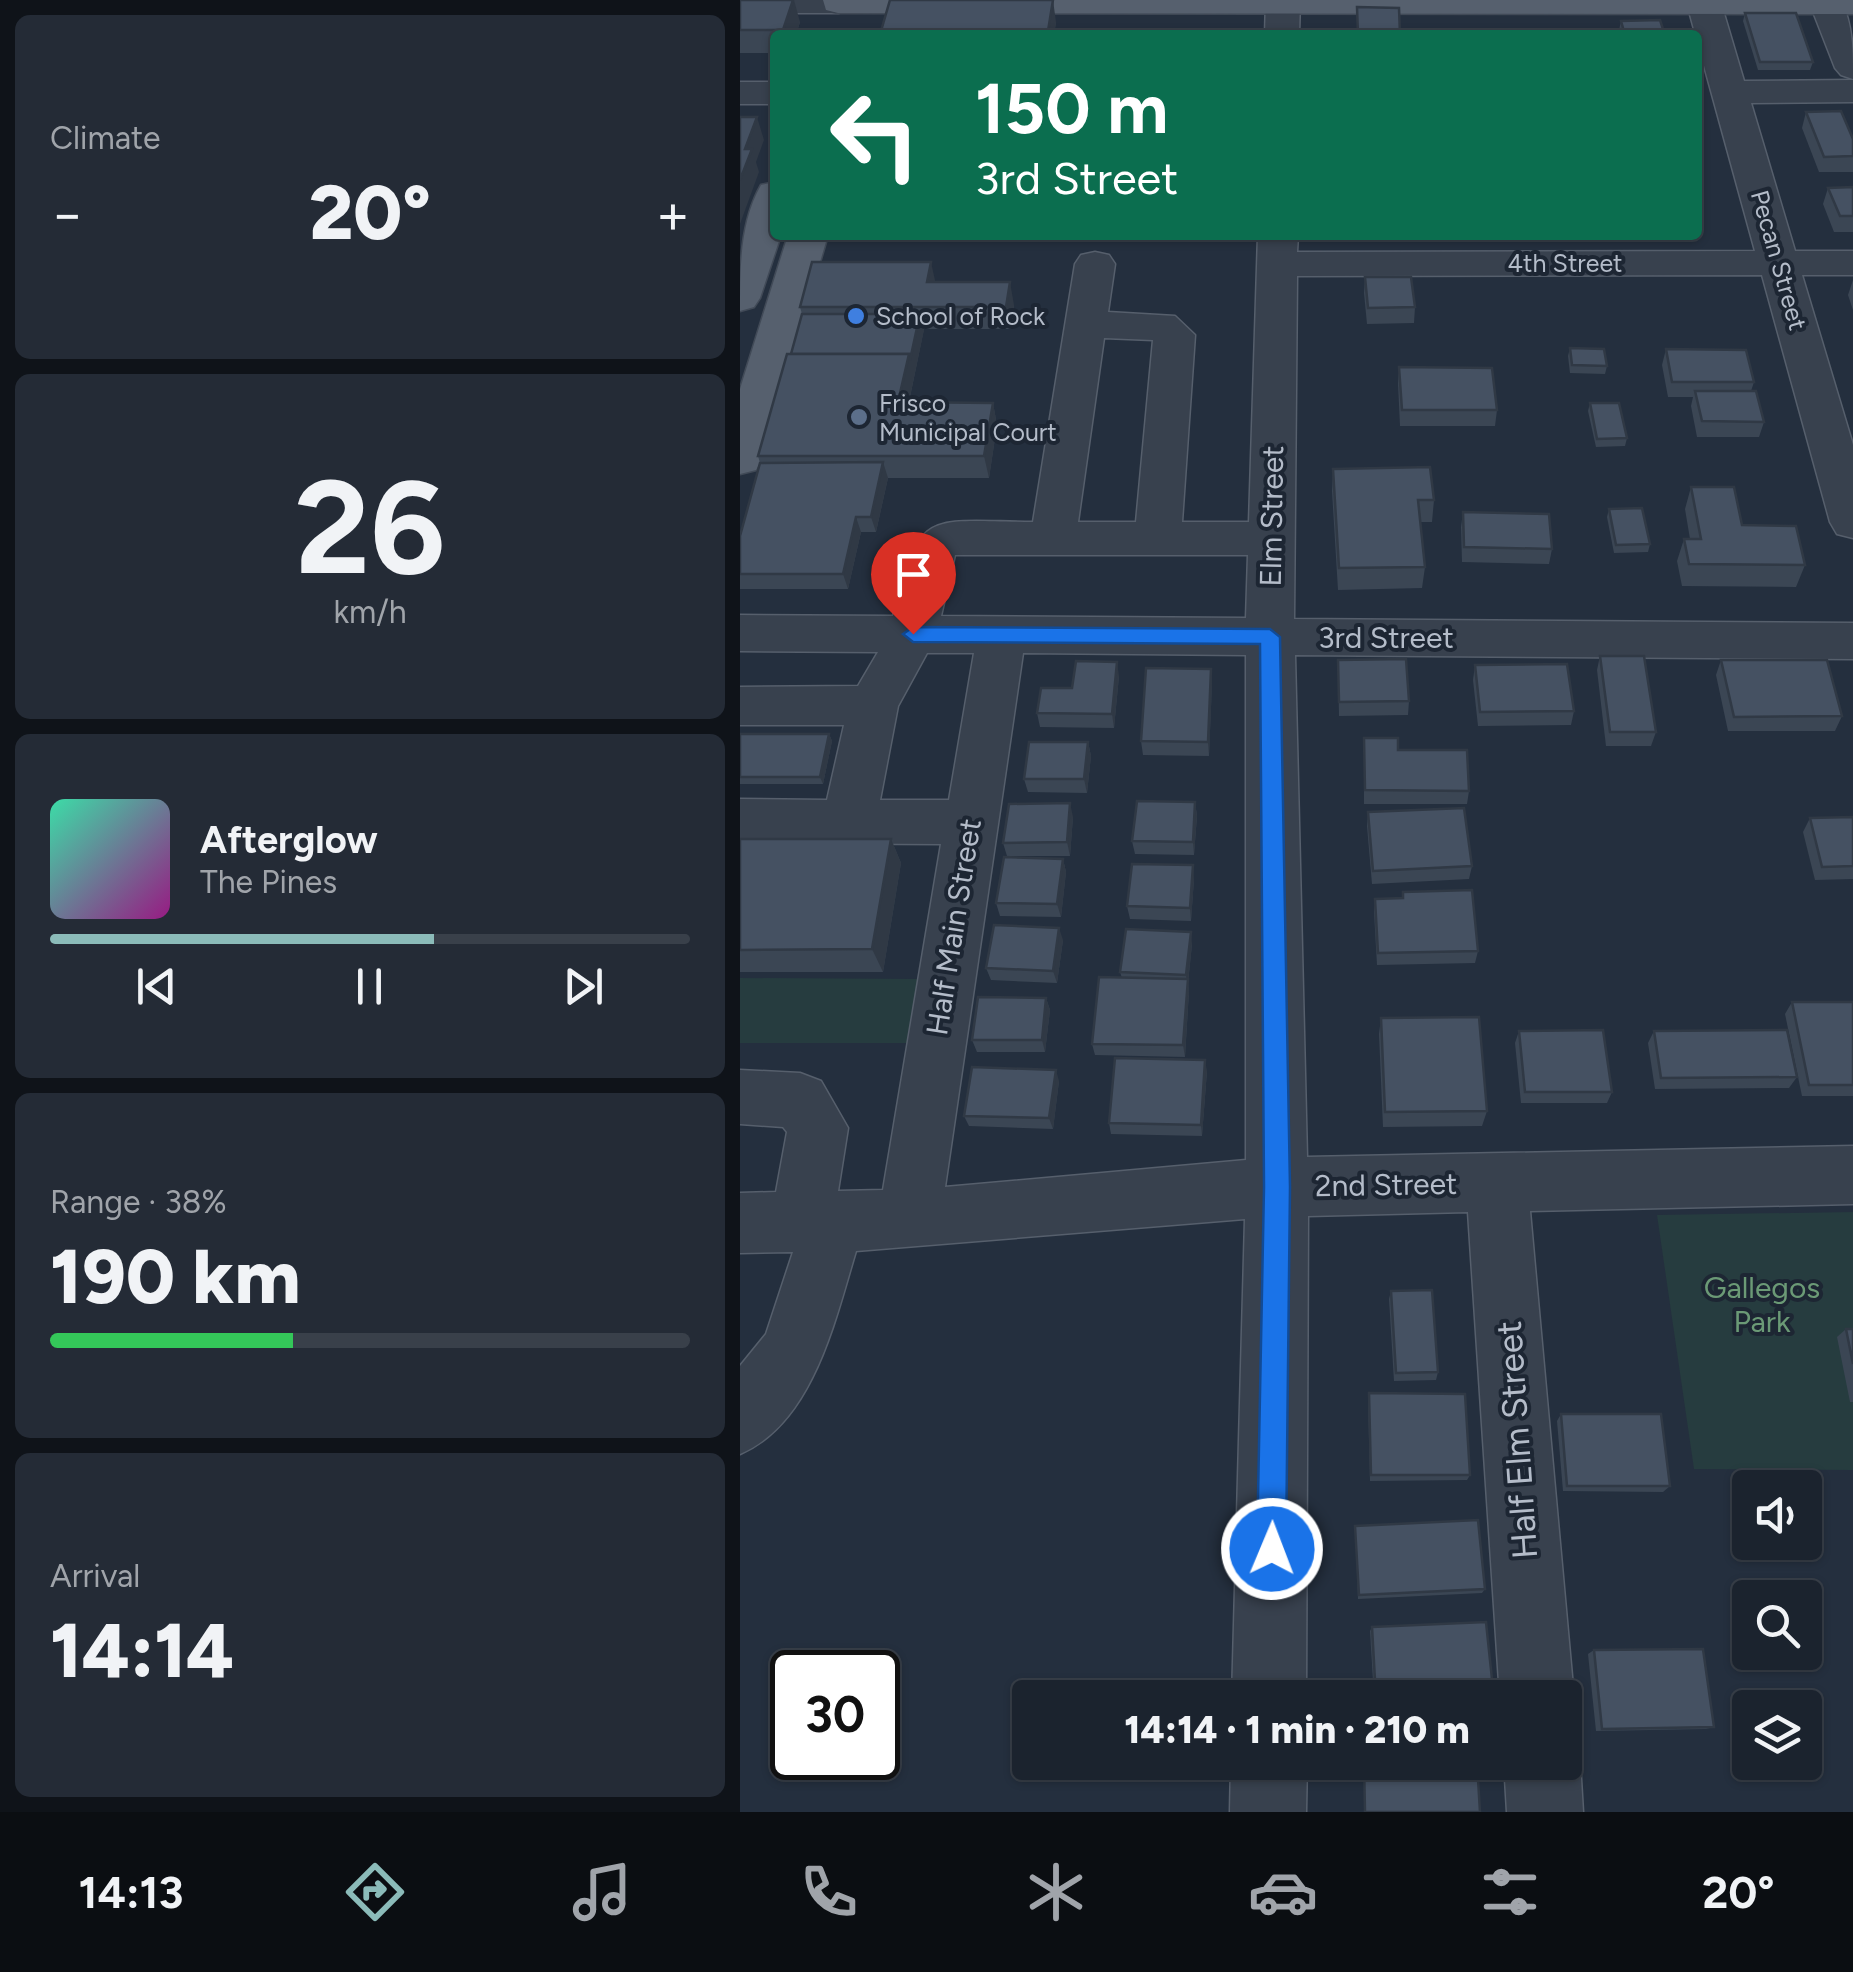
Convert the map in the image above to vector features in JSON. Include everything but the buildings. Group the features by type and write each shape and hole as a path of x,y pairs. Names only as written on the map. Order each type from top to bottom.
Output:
{"main road":[{"path":"835,13 1076,2 1282,13 1703,2 1840,4"},
{"path":"740,298 770,207"},
{"path":"740,459 806,240"}],"street":[{"name":"Pecan Street","path":"1703,2 1853,522"},
{"path":"740,3 835,13"},
{"path":"1840,4 1853,68"},
{"path":"1730,92 1853,91"},
{"path":"740,93 770,93"},
{"name":"4th Street","path":"1278,250 1504,249 1853,263"},
{"name":"Elm Street","path":"1270,1680 1277,1187 1270,637 1278,250"},
{"path":"1053,538 1095,264"},
{"path":"1086,324 1160,326 1174,335 1158,538"},
{"path":"808,768 913,634 932,552 939,542 955,538 1272,538"},
{"path":"757,634 747,718 808,768 971,822"},
{"name":"3rd Street","path":"757,634 1853,641"},
{"name":"Half Main Street","path":"909,1220 1000,635"},
{"path":"740,1096 800,1100 818,1128 818,1223 792,1353 740,1420"},
{"name":"2nd Street","path":"740,1224 909,1220 1277,1187 1853,1175"},
{"name":"Half Elm Street","path":"1497,1182 1535,1680"},
{"path":"1268,1780 1268,1812"},
{"path":"1543,1780 1545,1812"}],"green space":[{"path":"740,978 920,979 910,1043 740,1043"},
{"name":"Gallegos Park","path":"1853,1212 1853,1470 1694,1469 1657,1215"}],"place":[{"name":"School of Rock","path":"856,316"},
{"name":"Frisco Municipal Court","path":"859,417"}],"route":[{"path":"913,634 1270,637 1277,1187 1272,1549"}]}
